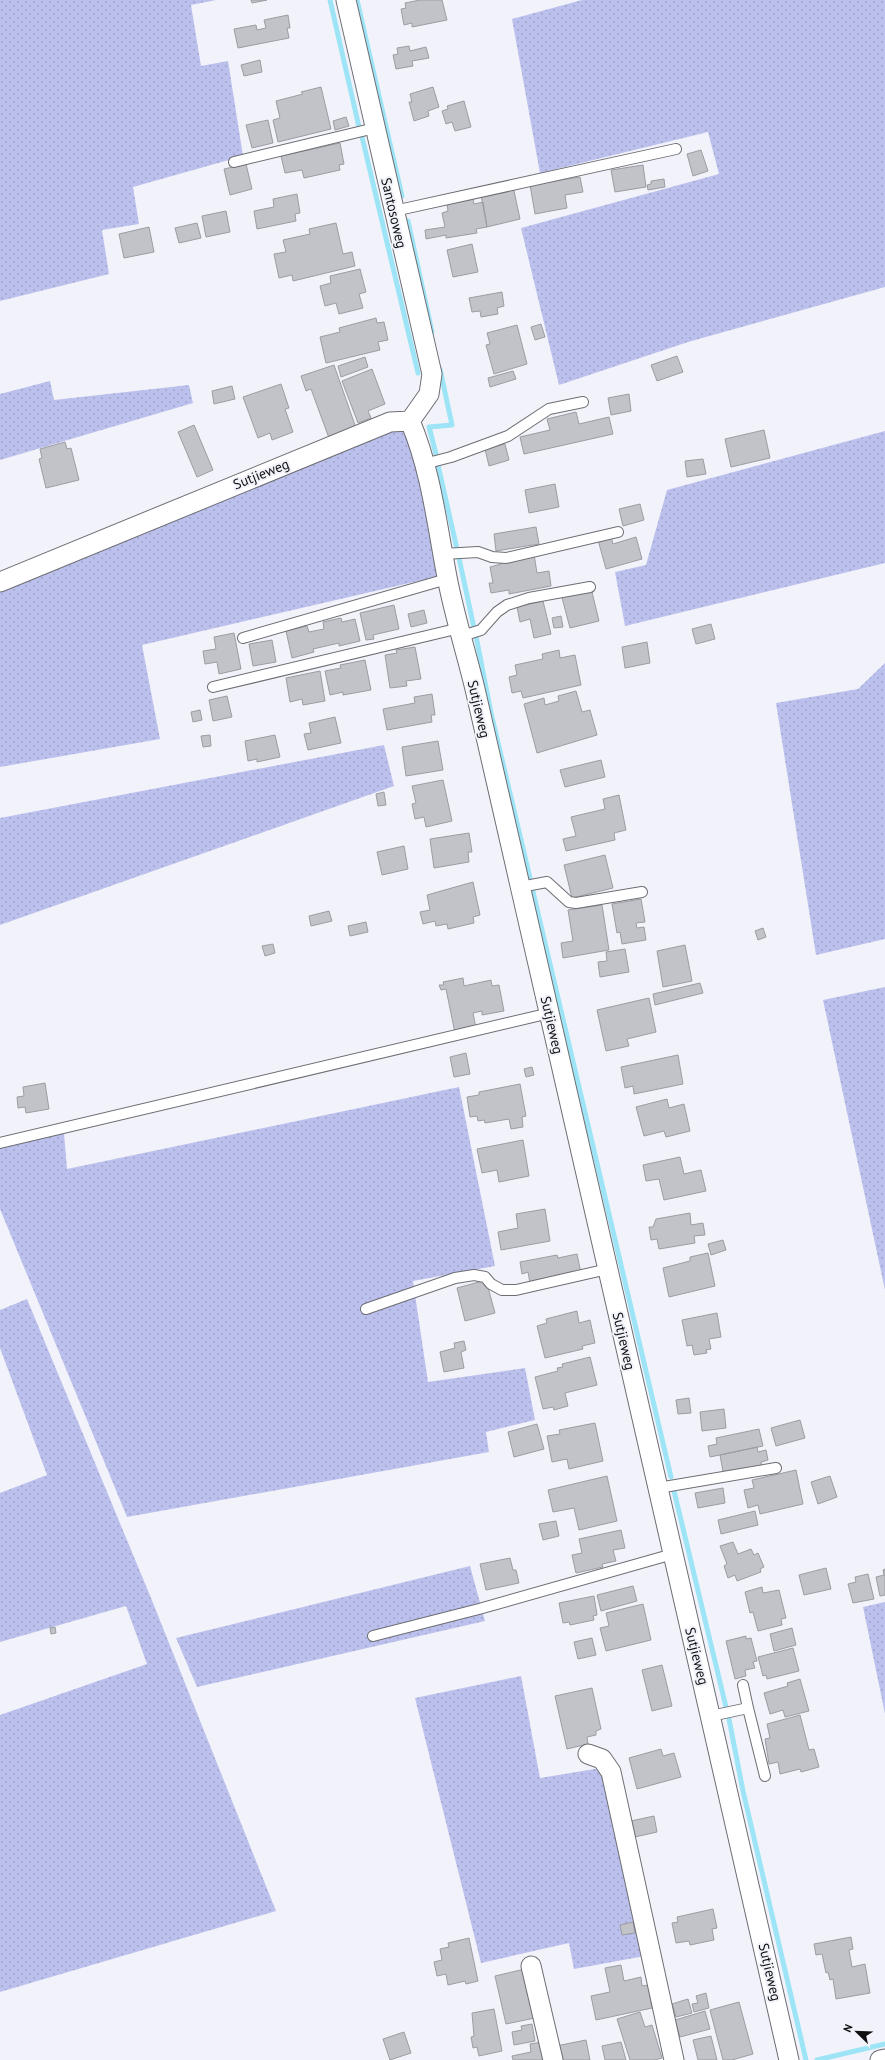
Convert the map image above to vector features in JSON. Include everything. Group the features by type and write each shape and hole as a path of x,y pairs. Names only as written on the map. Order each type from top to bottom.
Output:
{"street":[{"name":"Santosoweg","path":"346,0 432,374 429,394 410,421"},
{"name":"Sutjieweg","path":"0,582 390,422 410,421 431,489 447,579 461,632 550,1014 789,2060"},
{"path":"588,1754 602,1759 611,1772 674,2060"},
{"path":"531,1966 553,2060"},
{"path":"880,2060 885,2059"}],"lane":[{"path":"234,162 375,128"},
{"path":"394,211 676,149"},
{"path":"424,464 508,436 549,409 583,402"},
{"path":"443,554 478,552 492,557 506,558 618,532"},
{"path":"243,638 447,579"},
{"path":"213,687 461,632 481,630 497,612 507,605 529,598 590,587"},
{"path":"520,888 547,882 570,902 642,892"},
{"path":"0,1143 550,1014"},
{"path":"366,1309 455,1278 474,1275 485,1277 491,1284 502,1290 516,1290 608,1269"},
{"path":"658,1488 776,1468"},
{"path":"373,1636 479,1609 673,1554"},
{"path":"743,1686 765,1776"},
{"path":"711,1716 748,1708"}],"shaded area":[{"path":"0,0 216,0 191,5 201,66 228,61 243,156 133,187 139,224 102,230 109,274 0,301"},
{"path":"582,0 885,0 885,287 688,342 559,385 521,228 719,174 708,132 540,173 512,19"},
{"path":"50,381 54,400 189,385 193,403 0,460 0,394"},
{"path":"393,430 407,433 426,492 440,576 142,645 160,739 0,767 0,590"},
{"path":"885,431 885,563 625,626 615,572 646,565 667,490"},
{"path":"885,663 885,939 816,955 776,703 858,689"},
{"path":"384,745 394,786 0,925 0,818"},
{"path":"885,987 885,1290 823,1000"},
{"path":"459,1087 495,1266 413,1281 428,1382 525,1368 535,1420 486,1432 489,1452 127,1517 0,1209 0,1145 64,1133 67,1169"},
{"path":"27,1299 151,1598 276,1911 0,1992 0,1715 147,1664 126,1606 0,1642 0,1493 47,1475 0,1348 0,1310"},
{"path":"470,1566 485,1621 197,1687 176,1638"},
{"path":"885,1602 885,1714 863,1607"},
{"path":"521,1676 540,1778 601,1768 645,1956 574,1969 569,1943 481,1963 415,1698"}],"building":[{"path":"251,0 267,0 252,3"},
{"path":"420,0 442,0 447,20 412,27 412,23 404,25 401,9 406,8 405,3"},
{"path":"288,15 290,28 287,28 289,38 238,48 234,29 256,25 257,30 266,28 264,20"},
{"path":"409,46 410,51 426,47 429,58 412,61 413,66 396,69 393,55 398,54 397,48"},
{"path":"260,60 262,72 244,76 241,65"},
{"path":"321,87 331,129 278,142 273,120 280,118 276,101 303,94 301,92"},
{"path":"433,87 439,107 428,111 429,116 414,121 409,102 412,102 410,94"},
{"path":"464,101 471,127 455,131 452,122 446,124 442,111 448,109 447,106"},
{"path":"346,117 349,126 335,130 333,121"},
{"path":"268,120 273,143 252,148 246,125"},
{"path":"340,143 344,164 339,165 340,170 304,178 302,170 285,173 281,156"},
{"path":"701,150 708,171 693,176 687,154"},
{"path":"246,164 252,189 230,195 224,169"},
{"path":"643,165 646,187 615,192 611,170"},
{"path":"580,177 583,192 565,195 567,208 535,214 530,185"},
{"path":"664,179 665,187 648,190 647,185 651,184 651,181"},
{"path":"513,186 520,219 487,227 481,195"},
{"path":"297,194 300,213 295,214 296,221 257,229 254,211 274,207 273,199"},
{"path":"473,199 474,204 483,202 487,227 476,229 477,233 446,238 446,235 426,239 425,230 445,227 442,213 448,211 447,204"},
{"path":"226,211 230,232 206,237 202,216"},
{"path":"197,223 201,238 179,243 175,228"},
{"path":"336,223 343,254 352,252 355,266 293,281 292,275 279,278 274,254 286,252 283,240 310,234 309,229"},
{"path":"149,227 154,252 124,258 119,234"},
{"path":"472,244 478,272 453,277 447,250"},
{"path":"360,269 366,292 359,294 363,308 339,314 336,303 325,306 320,286 331,283 330,276"},
{"path":"502,292 504,306 497,308 498,314 481,317 480,311 472,312 469,298"},
{"path":"376,318 377,323 384,322 388,340 378,342 380,350 326,363 320,337 340,332 339,328"},
{"path":"541,324 545,337 535,340 531,327"},
{"path":"517,325 527,364 494,374 486,345 490,344 487,333"},
{"path":"677,356 683,372 657,381 651,365"},
{"path":"365,357 368,367 341,377 338,366"},
{"path":"334,365 356,428 329,438 311,389 306,391 301,376"},
{"path":"372,369 385,404 368,411 371,418 358,423 342,381"},
{"path":"513,371 516,379 490,387 488,378"},
{"path":"281,384 289,408 285,409 293,432 272,440 270,433 258,438 243,397"},
{"path":"232,386 235,399 214,404 212,391"},
{"path":"629,394 631,411 611,415 608,398"},
{"path":"576,412 579,424 609,417 613,434 524,454 520,437 550,430 547,419"},
{"path":"194,425 213,470 197,477 178,432"},
{"path":"764,430 770,458 731,467 725,439"},
{"path":"65,442 67,449 71,448 79,480 46,488 39,459 42,458 40,449"},
{"path":"505,444 509,460 489,466 485,449"},
{"path":"703,459 706,474 687,477 685,461"},
{"path":"555,484 559,507 529,513 525,490"},
{"path":"640,504 644,520 623,526 619,509"},
{"path":"536,527 539,544 496,551 494,534"},
{"path":"611,537 613,544 636,537 642,559 606,569 598,540"},
{"path":"534,554 537,573 549,571 551,586 509,594 509,590 491,593 489,583 493,583 490,567 501,564 500,560"},
{"path":"580,590 581,594 592,592 599,621 570,628 561,594"},
{"path":"543,601 551,634 534,638 530,619 520,622 517,607"},
{"path":"394,605 399,629 373,635 374,639 366,640 360,613"},
{"path":"424,610 427,623 411,627 408,614"},
{"path":"561,616 563,627 554,628 552,618"},
{"path":"341,618 342,622 355,619 360,641 339,646 339,643 313,649 314,652 292,658 286,631 307,626 309,632 324,629 323,622"},
{"path":"711,624 715,639 696,644 692,629"},
{"path":"234,633 241,669 219,674 217,662 205,664 203,651 216,649 214,637"},
{"path":"272,640 276,662 253,666 249,644"},
{"path":"647,642 650,663 625,668 622,647"},
{"path":"415,647 421,679 406,681 407,686 390,688 385,655 397,653 396,650"},
{"path":"559,650 560,658 575,655 581,685 523,698 521,691 512,693 509,677 517,675 515,665 543,659 542,654"},
{"path":"365,660 371,690 343,695 343,692 330,695 325,671 341,668 340,665"},
{"path":"320,671 325,701 303,705 302,699 290,702 286,678"},
{"path":"576,691 582,712 590,710 597,735 537,753 524,704 544,698 545,705 559,701 558,696"},
{"path":"432,694 435,715 431,715 432,722 387,730 383,709 415,703 414,697"},
{"path":"227,696 232,717 213,721 209,700"},
{"path":"200,710 202,720 193,722 191,712"},
{"path":"335,717 341,743 308,750 304,734 311,733 309,723"},
{"path":"210,735 211,746 203,747 201,736"},
{"path":"275,735 280,757 257,762 257,759 248,761 245,741"},
{"path":"438,741 443,770 406,776 402,747"},
{"path":"601,760 605,777 565,787 560,770"},
{"path":"443,780 452,821 426,827 424,817 415,819 412,804 416,803 412,786"},
{"path":"384,792 386,805 378,806 376,794"},
{"path":"619,795 626,830 614,833 615,840 566,851 563,839 576,836 571,817 605,809 603,799"},
{"path":"469,833 472,852 468,852 469,862 434,868 430,839"},
{"path":"404,846 408,869 382,875 377,852"},
{"path":"605,855 613,888 572,898 564,865"},
{"path":"473,882 480,915 473,917 474,923 448,929 447,924 436,926 435,921 423,924 420,912 430,910 427,895"},
{"path":"641,899 645,922 636,923 637,928 644,927 646,940 622,944 620,932 617,933 612,904"},
{"path":"602,905 609,950 563,958 561,943 573,941 568,910"},
{"path":"329,911 332,921 311,926 309,916"},
{"path":"366,922 368,932 350,936 348,926"},
{"path":"763,928 766,937 758,940 755,931"},
{"path":"273,944 275,953 265,956 262,946"},
{"path":"685,945 692,981 663,987 657,951"},
{"path":"625,949 629,972 600,977 598,962 607,961 606,952"},
{"path":"463,978 464,986 491,980 492,986 499,985 504,1011 482,1015 482,1011 473,1013 476,1028 455,1033 446,989 441,990 439,985 444,985 443,982"},
{"path":"700,983 703,993 655,1005 653,994"},
{"path":"649,998 656,1032 627,1039 629,1046 606,1051 597,1010"},
{"path":"466,1053 470,1074 454,1077 450,1057"},
{"path":"678,1055 683,1084 634,1094 633,1086 625,1088 621,1067"},
{"path":"532,1067 534,1075 526,1077 524,1069"},
{"path":"45,1083 49,1109 26,1113 25,1107 18,1108 17,1097 24,1096 23,1087"},
{"path":"520,1084 526,1116 522,1117 523,1127 511,1129 509,1119 485,1123 484,1120 478,1121 477,1116 470,1117 467,1097 479,1095 479,1092"},
{"path":"667,1099 669,1108 684,1104 690,1131 666,1137 664,1131 644,1136 636,1107"},
{"path":"523,1140 529,1176 499,1182 497,1170 482,1173 477,1149"},
{"path":"680,1157 684,1174 701,1170 706,1191 664,1200 659,1179 646,1181 643,1165"},
{"path":"545,1209 550,1241 501,1250 498,1232 518,1228 516,1214"},
{"path":"690,1213 691,1225 703,1223 705,1235 694,1236 695,1243 659,1249 657,1239 651,1240 649,1227 653,1227 656,1219"},
{"path":"723,1240 726,1250 711,1255 708,1244"},
{"path":"708,1253 715,1286 669,1297 663,1268 690,1261 690,1257"},
{"path":"577,1254 581,1273 530,1283 528,1272 522,1274 520,1262 557,1255 558,1258"},
{"path":"486,1280 495,1313 465,1321 457,1288"},
{"path":"577,1311 579,1323 590,1320 595,1343 582,1346 583,1349 545,1358 537,1326 547,1323 546,1319"},
{"path":"717,1313 721,1337 709,1339 711,1349 706,1350 707,1353 694,1355 692,1345 687,1346 682,1320"},
{"path":"464,1341 466,1350 461,1352 464,1368 444,1372 440,1352 455,1348 454,1343"},
{"path":"590,1357 597,1385 565,1393 568,1406 554,1410 553,1407 543,1409 535,1377 558,1371 557,1368 563,1367 562,1364"},
{"path":"689,1398 691,1413 678,1414 676,1400"},
{"path":"724,1409 726,1428 702,1431 700,1412"},
{"path":"800,1420 805,1438 776,1446 771,1428"},
{"path":"595,1423 603,1461 569,1469 567,1459 552,1462 547,1436 560,1434 559,1430"},
{"path":"537,1424 544,1449 514,1457 508,1432"},
{"path":"759,1429 763,1446 710,1457 708,1446 717,1444 716,1438"},
{"path":"757,1447 758,1452 766,1450 768,1460 761,1462 762,1468 724,1477 720,1455"},
{"path":"796,1470 803,1504 760,1514 758,1505 748,1508 744,1490 754,1488 752,1480"},
{"path":"607,1476 617,1521 579,1530 574,1508 553,1512 548,1490"},
{"path":"830,1476 837,1497 818,1504 811,1482"},
{"path":"723,1488 725,1503 698,1508 695,1493"},
{"path":"755,1511 758,1525 721,1534 718,1520"},
{"path":"556,1521 559,1536 543,1540 539,1524"},
{"path":"621,1530 625,1548 613,1550 616,1561 602,1564 603,1567 576,1573 572,1555 582,1553 579,1539"},
{"path":"733,1542 738,1554 751,1549 754,1555 758,1553 764,1567 760,1569 761,1572 737,1581 735,1575 728,1578 724,1566 727,1564 720,1546"},
{"path":"510,1558 513,1570 516,1570 519,1583 486,1590 480,1564"},
{"path":"826,1568 831,1589 804,1595 799,1575"},
{"path":"885,1569 885,1595 880,1596 876,1577 884,1575 883,1570"},
{"path":"868,1574 874,1599 853,1603 848,1584 856,1582 855,1577"},
{"path":"633,1586 637,1601 601,1611 597,1595"},
{"path":"762,1587 763,1593 779,1590 786,1618 781,1619 782,1625 758,1631 753,1612 750,1613 745,1592"},
{"path":"594,1596 597,1615 593,1616 594,1620 570,1625 569,1622 563,1623 559,1603"},
{"path":"643,1604 651,1640 606,1651 600,1628 609,1626 606,1613"},
{"path":"55,1627 56,1633 51,1634 50,1628"},
{"path":"792,1628 796,1645 774,1651 770,1634"},
{"path":"746,1636 746,1639 751,1638 757,1661 753,1662 755,1668 745,1670 746,1676 735,1679 726,1641"},
{"path":"592,1638 596,1655 578,1659 574,1642"},
{"path":"793,1648 799,1671 767,1679 766,1675 763,1676 758,1657"},
{"path":"662,1665 672,1706 652,1711 642,1670"},
{"path":"800,1679 809,1711 785,1717 783,1710 770,1714 764,1693 788,1686 787,1683"},
{"path":"592,1688 601,1729 596,1731 596,1735 587,1737 588,1744 567,1749 555,1696"},
{"path":"800,1715 809,1750 814,1749 819,1767 801,1772 800,1769 780,1774 778,1762 769,1764 765,1739 770,1738 767,1724"},
{"path":"661,1749 663,1756 674,1753 681,1777 637,1789 629,1758"},
{"path":"654,1816 657,1832 635,1837 631,1821"},
{"path":"713,1909 717,1928 712,1929 714,1940 690,1945 689,1941 676,1943 672,1923 678,1922 677,1917"},
{"path":"633,1922 635,1933 622,1935 620,1925"},
{"path":"851,1937 853,1949 849,1950 852,1967 865,1964 870,1993 836,1999 833,1979 830,1980 828,1972 826,1973 822,1954 816,1955 814,1944"},
{"path":"469,1938 478,1981 466,1984 465,1981 448,1985 446,1974 437,1976 434,1962 442,1960 440,1949 449,1947 448,1943"},
{"path":"621,1965 624,1981 641,1977 642,1986 648,1985 652,2008 596,2020 591,1996 610,1992 605,1968"},
{"path":"529,1968 540,2017 506,2024 495,1976"},
{"path":"706,1993 709,2008 694,2012 692,2004 698,2003 696,1996"},
{"path":"688,1999 692,2013 676,2017 672,2004"},
{"path":"739,2002 753,2054 732,2060 723,2060 710,2010"},
{"path":"494,2009 502,2051 479,2056 477,2047 473,2048 471,2037 474,2036 472,2013"},
{"path":"705,2011 710,2029 680,2037 675,2020"},
{"path":"640,2012 645,2027 652,2025 662,2058 655,2060 630,2060 617,2019"},
{"path":"532,2024 535,2041 514,2045 512,2032 522,2030 521,2026"},
{"path":"404,2032 411,2053 390,2060 383,2039"},
{"path":"711,2036 717,2060 698,2060 693,2040"},
{"path":"586,2040 590,2060 553,2060 551,2047"},
{"path":"542,2042 546,2060 513,2060 512,2056 531,2052 530,2044"},
{"path":"621,2042 626,2060 605,2060 602,2046"}],"waterway":[{"path":"330,0 359,127"},
{"path":"357,0 402,196"},
{"path":"362,137 418,373"},
{"path":"408,221 432,332"},
{"path":"436,454 429,427 452,425 440,369"},
{"path":"438,465 457,549"},
{"path":"459,558 474,628"},
{"path":"476,636 491,713 530,878"},
{"path":"533,892 671,1477"},
{"path":"674,1491 726,1707"},
{"path":"729,1719 743,1791 806,2060"},
{"path":"817,2060 885,2044"}]}
